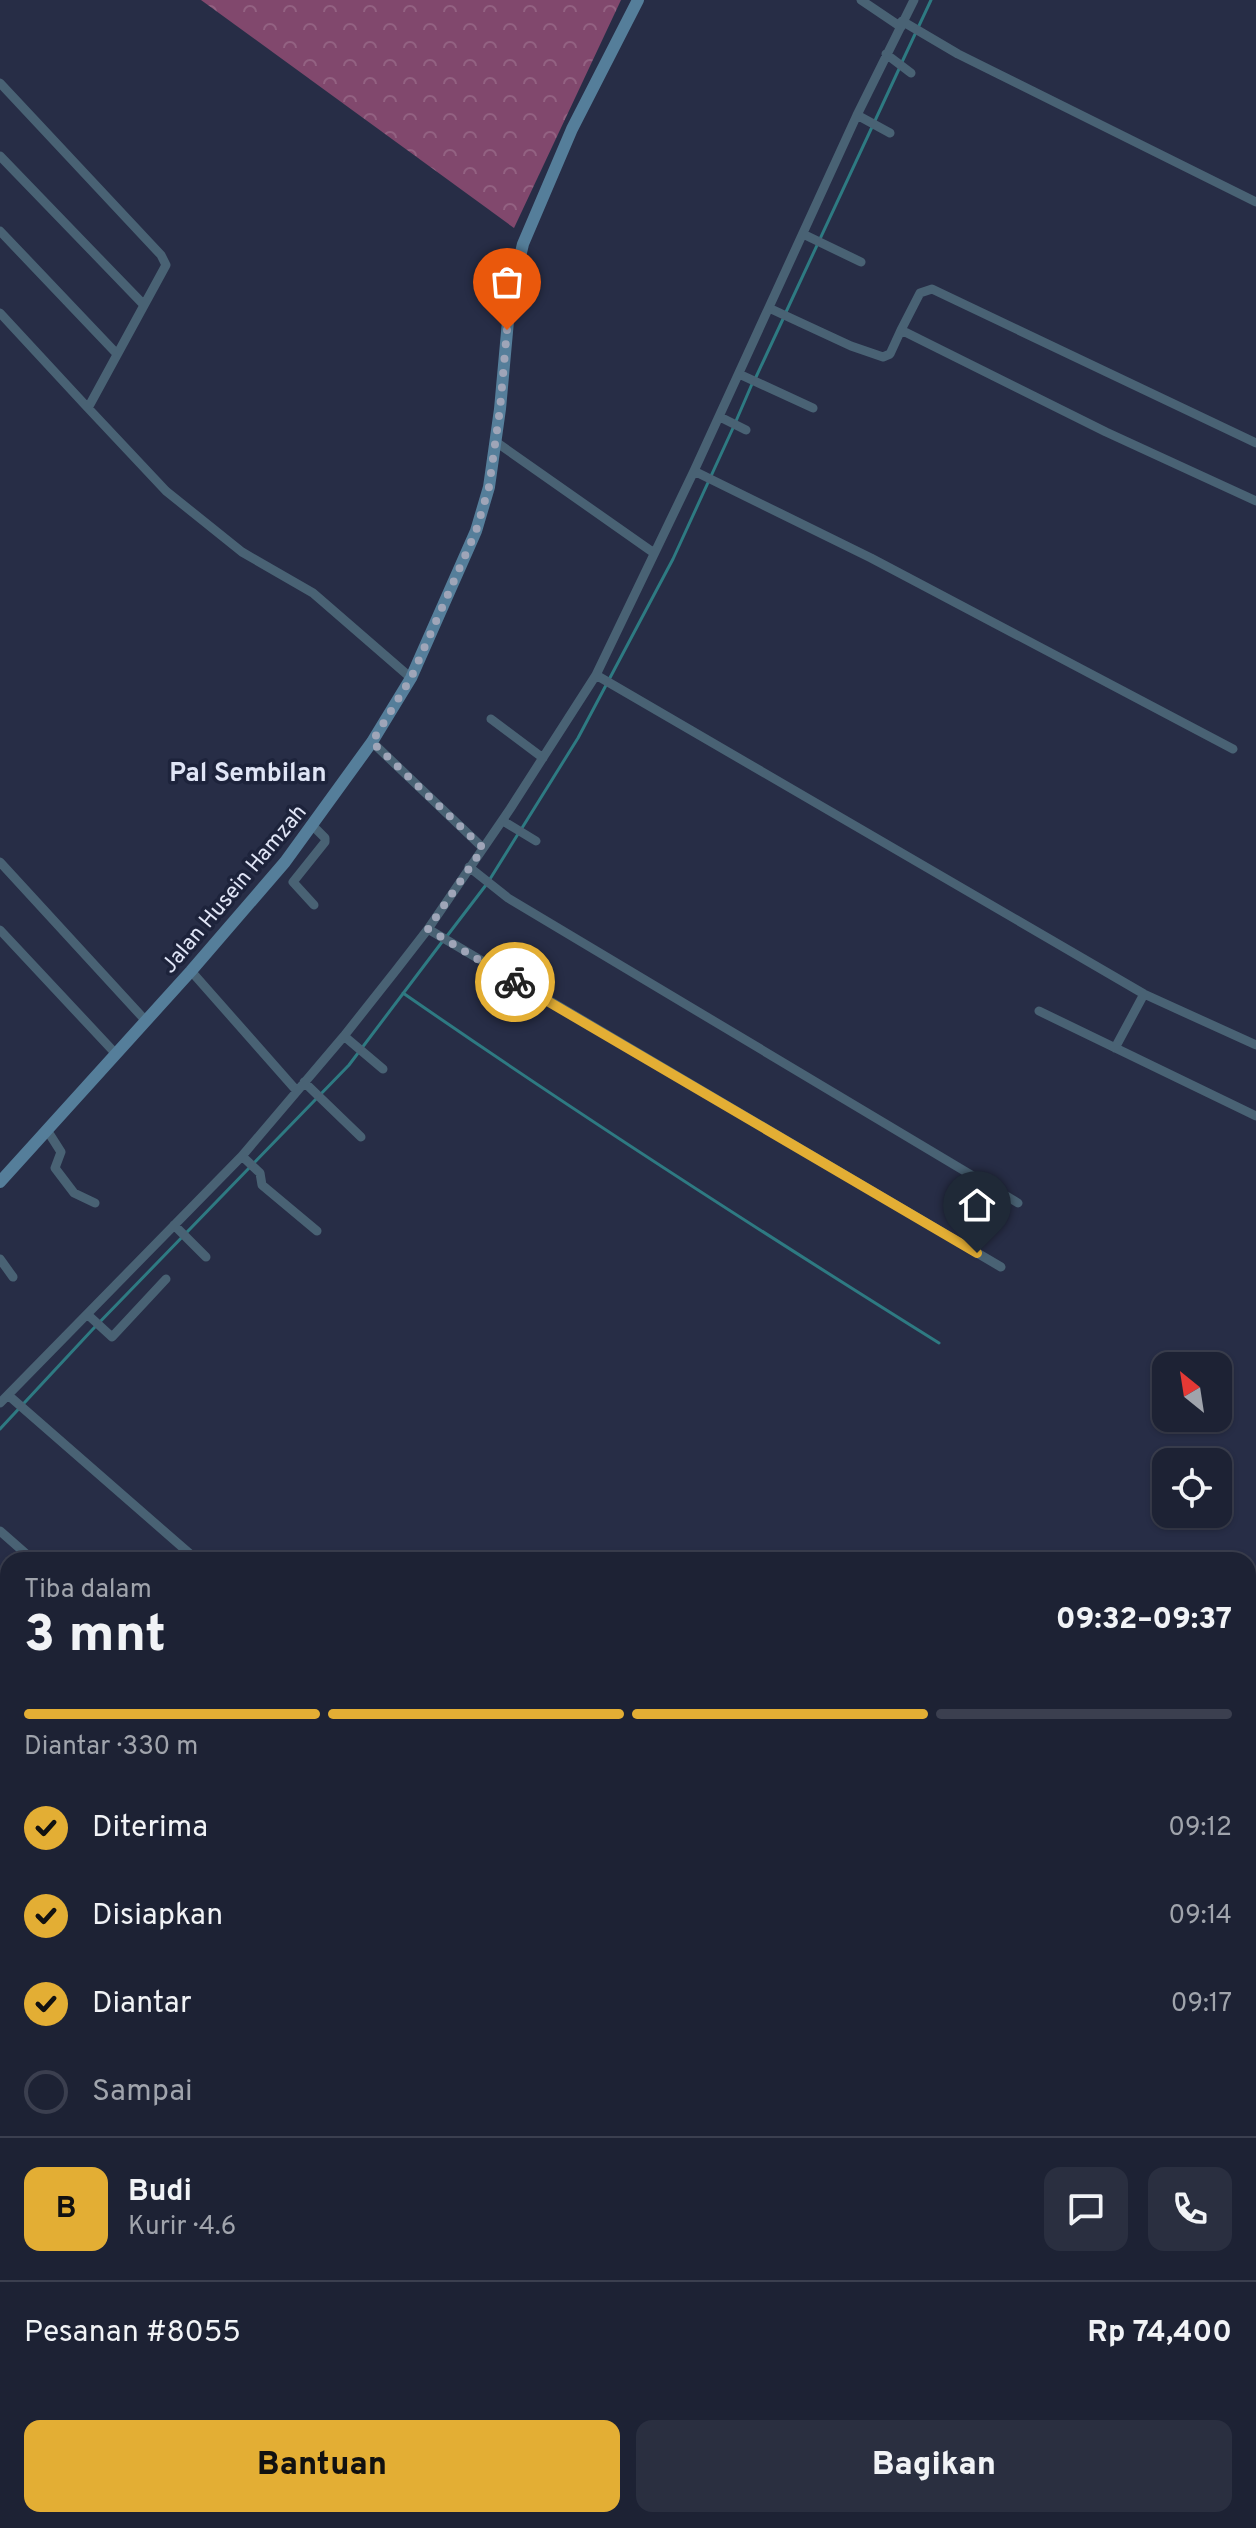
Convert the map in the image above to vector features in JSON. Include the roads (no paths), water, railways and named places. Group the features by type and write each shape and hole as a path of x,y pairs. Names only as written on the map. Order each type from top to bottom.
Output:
{"street":[{"name":"Jalan Husein Hamzah","path":"0,1182 285,862 372,742 411,678 476,531 489,487 510,299 523,244 572,129 638,0"},
{"path":"861,0 924,35 1256,202"},
{"path":"0,1403 11,1398 245,1158 296,1090 306,1084 347,1038 429,930 503,821 597,675 654,553 723,419 914,0"},
{"path":"888,56 908,70"},
{"path":"0,83 165,260 166,265 88,408"},
{"path":"859,116 887,131"},
{"path":"0,156 144,305"},
{"path":"0,231 117,354"},
{"path":"806,235 861,262"},
{"path":"773,310 851,346 886,358 920,293 932,289 1256,443"},
{"path":"0,313 166,491 242,552 313,593 411,678"},
{"path":"901,330 1106,432 1256,501"},
{"path":"742,375 813,408"},
{"path":"723,419 746,430"},
{"path":"496,442 654,553"},
{"path":"695,471 871,558 1233,749"},
{"path":"597,675 1144,994 1256,1045"},
{"path":"491,719 543,758"},
{"path":"372,742 483,848"},
{"path":"503,821 536,841"},
{"path":"312,825 325,838 325,842 293,882 314,905"},
{"path":"0,862 146,1021"},
{"path":"471,868 494,888 1018,1203"},
{"path":"0,930 116,1054"},
{"path":"429,930 1001,1267"},
{"path":"191,971 296,1090"},
{"path":"1115,1048 1144,994"},
{"path":"1039,1011 1256,1116"},
{"path":"347,1038 383,1069"},
{"path":"306,1084 361,1137"},
{"path":"47,1130 61,1152 55,1168 74,1193 95,1203"},
{"path":"245,1158 260,1173 262,1185 317,1231"},
{"path":"177,1228 206,1257"},
{"path":"0,1259 13,1277"},
{"path":"90,1316 112,1337 166,1279"},
{"path":"11,1398 188,1552"},
{"path":"0,1531 24,1552"}],"waterway":[{"path":"902,62 931,0"},
{"path":"786,312 899,69"},
{"path":"756,377 783,319"},
{"path":"736,421 752,384"},
{"path":"522,828 578,738 673,559 733,428"},
{"path":"490,879 518,834"},
{"path":"447,936 486,885"},
{"path":"0,1429 349,1065 442,942"},
{"path":"403,993 669,1171 939,1343"}],"district":[{"name":"Pal Sembilan","path":"248,772"}]}
